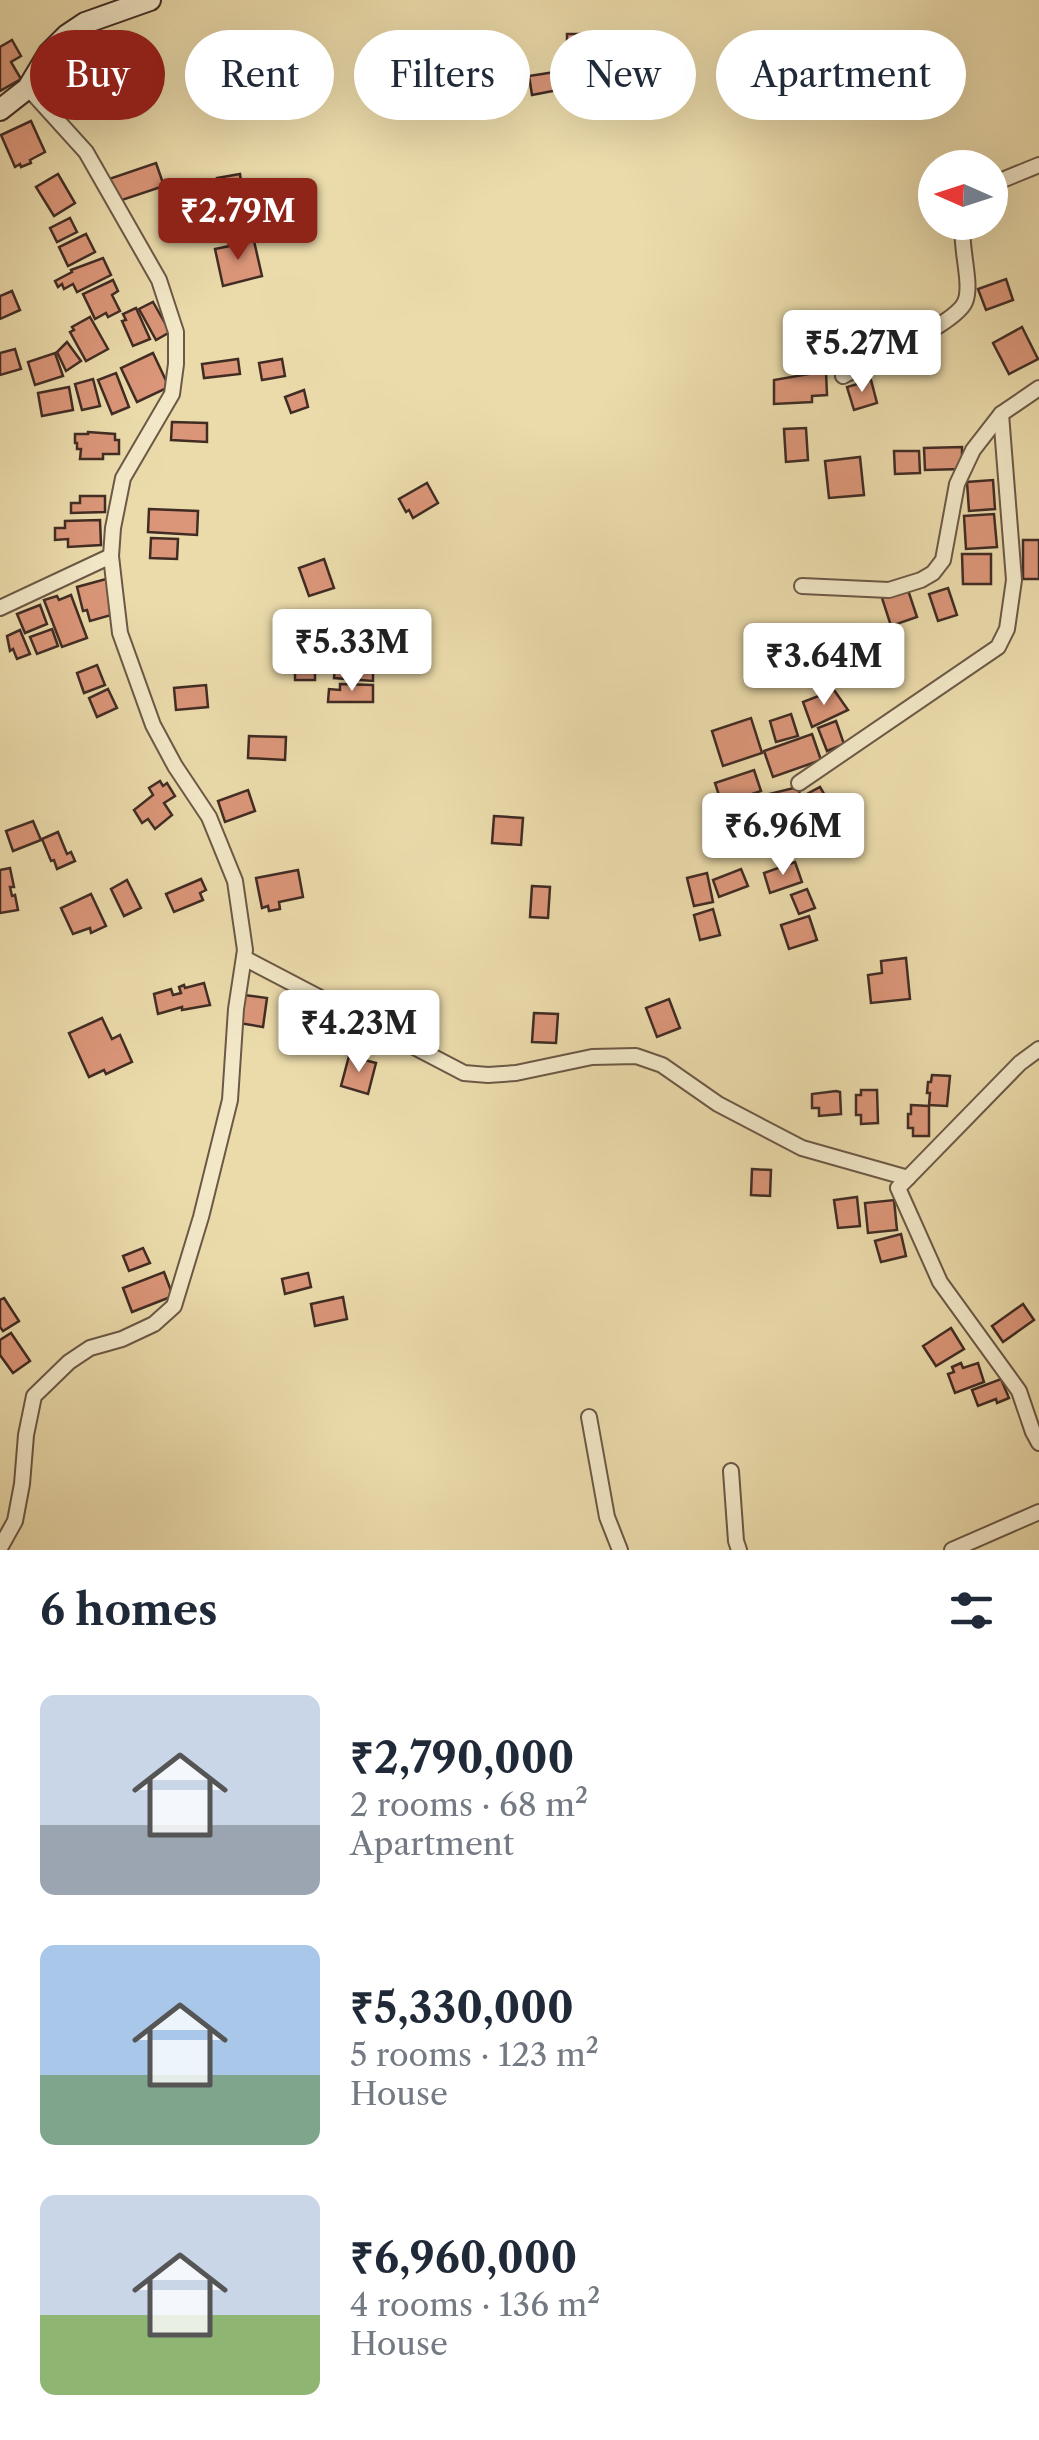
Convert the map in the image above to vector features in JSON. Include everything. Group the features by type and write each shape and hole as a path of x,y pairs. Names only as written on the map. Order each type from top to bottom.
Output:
{"street":[{"path":"0,110 28,88 49,53 67,35 84,23 150,0"},
{"path":"0,1548 15,1521 34,1396 69,1362 90,1348 154,1324 174,1306 230,1100 236,1009 245,950 235,880 209,818 153,725 120,632 111,556 123,478 172,394 176,332 159,280 86,152 28,88"},
{"path":"1008,178 1039,165"},
{"path":"843,376 946,322 966,302 962,240"},
{"path":"802,586 889,590 933,572 942,560 957,484 973,450 1001,414 1039,388"},
{"path":"798,783 998,646 1006,629 1014,580 1001,414"},
{"path":"0,608 111,556"},
{"path":"244,958 464,1072 516,1073 592,1057 636,1056 662,1065 718,1104 802,1148 908,1178"},
{"path":"1039,1048 898,1188 940,1282 1019,1391 1039,1442"},
{"path":"589,1418 607,1517 620,1550"},
{"path":"731,1471 739,1550"},
{"path":"952,1550 1039,1512"}],"building":[{"path":"12,40 21,56 11,62 21,79 0,91 0,47"},
{"path":"550,73 550,92 532,95 530,76"},
{"path":"31,121 45,152 31,163 15,167 1,135"},
{"path":"156,163 164,186 116,202 109,179"},
{"path":"58,174 75,203 54,216 36,187"},
{"path":"240,174 244,205 221,209 217,178"},
{"path":"70,218 77,232 57,242 50,228"},
{"path":"86,234 95,252 68,266 59,247"},
{"path":"254,241 262,276 223,286 215,249"},
{"path":"103,258 111,275 77,292 73,284 64,289 62,284 58,287 55,281 71,270"},
{"path":"1006,279 1013,300 986,310 978,289"},
{"path":"113,280 118,291 112,295 120,311 95,319 83,294"},
{"path":"12,291 20,310 0,319 0,296"},
{"path":"153,302 170,332 156,340 139,309"},
{"path":"136,308 150,339 133,346 122,321 126,320 123,314"},
{"path":"90,317 108,349 86,361 70,332"},
{"path":"1022,327 1038,359 1009,374 993,343"},
{"path":"67,342 81,361 66,371 57,352"},
{"path":"15,349 21,369 0,375 0,353"},
{"path":"55,353 63,376 35,385 28,362"},
{"path":"153,353 169,387 137,402 121,368"},
{"path":"238,359 240,374 204,378 202,364"},
{"path":"282,359 285,376 262,380 259,363"},
{"path":"826,371 827,395 812,396 812,402 774,404 774,380"},
{"path":"116,373 129,407 112,414 98,380"},
{"path":"93,379 100,406 82,410 75,384"},
{"path":"871,380 877,403 854,410 847,387"},
{"path":"69,387 73,410 42,416 38,393"},
{"path":"304,390 308,407 291,413 285,397"},
{"path":"172,422 207,423 207,442 171,440"},
{"path":"806,428 808,460 786,462 784,429"},
{"path":"75,434 115,434 119,454 80,459"},
{"path":"962,447 962,469 925,470 924,448"},
{"path":"894,451 919,451 920,473 895,474"},
{"path":"860,457 864,495 829,498 825,461"},
{"path":"993,480 995,509 969,511 967,482"},
{"path":"427,483 438,503 413,518 399,499"},
{"path":"80,496 105,496 105,512 71,513 71,503 80,503"},
{"path":"149,509 198,511 197,535 148,532"},
{"path":"994,514 997,547 966,549 964,516"},
{"path":"100,520 101,545 68,547 68,539 55,540 55,528 65,528 65,521"},
{"path":"151,538 178,539 177,559 150,558"},
{"path":"1023,540 1039,540 1039,579 1023,579"},
{"path":"962,554 991,554 991,584 963,584"},
{"path":"324,559 334,588 309,596 299,568"},
{"path":"106,579 115,614 90,621 77,587"},
{"path":"948,588 957,615 938,621 929,594"},
{"path":"908,590 917,617 891,626 882,598"},
{"path":"71,595 87,638 62,647 44,600"},
{"path":"40,605 47,624 25,633 17,614"},
{"path":"331,615 339,643 317,649 309,621"},
{"path":"52,629 58,646 37,654 30,637"},
{"path":"20,630 30,654 17,659 13,649 10,651 7,636"},
{"path":"295,658 315,659 315,680 295,680"},
{"path":"97,665 105,685 84,693 77,673"},
{"path":"335,668 373,671 373,681 334,678"},
{"path":"340,684 373,685 373,702 328,702 329,689 340,690"},
{"path":"206,685 208,707 176,710 174,688"},
{"path":"108,689 117,708 97,717 89,698"},
{"path":"834,690 848,710 812,727 803,702"},
{"path":"791,714 798,736 776,742 770,721"},
{"path":"751,718 762,753 723,766 712,731"},
{"path":"836,721 844,744 827,751 818,728"},
{"path":"812,734 821,760 773,777 764,751"},
{"path":"249,736 286,737 285,760 248,758"},
{"path":"754,770 761,791 746,796 755,815 748,817 750,823 730,829 715,783"},
{"path":"160,781 163,786 167,783 175,796 164,803 172,815 155,829 148,819 142,823 134,810 153,795 149,788"},
{"path":"798,787 813,834 769,844 757,797"},
{"path":"820,787 830,804 817,811 807,794"},
{"path":"248,790 255,811 225,822 218,801"},
{"path":"494,816 523,818 521,845 492,843"},
{"path":"33,821 41,840 13,851 6,831"},
{"path":"58,832 67,854 71,852 75,861 57,869 42,839"},
{"path":"795,862 802,882 770,893 764,873"},
{"path":"10,868 14,887 10,887 18,910 0,913 0,870"},
{"path":"741,869 748,886 719,897 713,880"},
{"path":"298,870 303,897 279,902 280,909 262,908 256,878"},
{"path":"707,873 713,902 694,906 687,878"},
{"path":"201,879 206,890 200,893 203,900 174,912 166,894"},
{"path":"127,880 141,908 124,916 111,889"},
{"path":"532,886 550,887 548,918 530,917"},
{"path":"807,889 815,908 799,914 791,895"},
{"path":"91,894 106,926 91,933 90,928 73,934 61,908"},
{"path":"713,909 720,935 700,940 694,915"},
{"path":"809,916 817,940 789,949 781,925"},
{"path":"906,958 910,999 871,1003 868,975 882,973 881,961"},
{"path":"204,983 210,1005 158,1014 154,994 171,989 173,995 181,993 179,987 184,985 185,988"},
{"path":"244,995 267,998 263,1027 239,1023"},
{"path":"669,999 680,1028 657,1037 646,1008"},
{"path":"534,1013 558,1014 556,1043 532,1042"},
{"path":"102,1018 112,1039 120,1035 132,1062 89,1077 69,1033"},
{"path":"349,1056 376,1063 368,1094 341,1086"},
{"path":"932,1075 950,1076 947,1106 929,1105 928,1082"},
{"path":"861,1090 877,1090 878,1123 861,1124 861,1115 856,1115 856,1095 861,1095"},
{"path":"840,1092 841,1114 819,1116 819,1108 812,1108 812,1094"},
{"path":"911,1105 929,1106 929,1136 913,1136 913,1128 908,1128"},
{"path":"752,1169 771,1170 770,1196 751,1195"},
{"path":"857,1197 860,1226 838,1228 834,1200"},
{"path":"894,1200 897,1230 868,1233 865,1203"},
{"path":"901,1234 906,1256 881,1262 875,1241"},
{"path":"143,1248 150,1263 129,1271 123,1256"},
{"path":"164,1272 173,1296 132,1312 123,1288"},
{"path":"308,1273 311,1287 285,1294 282,1279"},
{"path":"343,1297 347,1319 315,1326 311,1304"},
{"path":"4,1298 19,1321 3,1331 0,1300"},
{"path":"1023,1304 1034,1320 1003,1342 992,1326"},
{"path":"951,1328 964,1349 936,1366 923,1346"},
{"path":"11,1333 30,1361 13,1373 0,1355 0,1340"},
{"path":"961,1363 963,1368 978,1363 984,1382 955,1393 948,1374"},
{"path":"1001,1379 1009,1398 978,1406 972,1390"}]}
